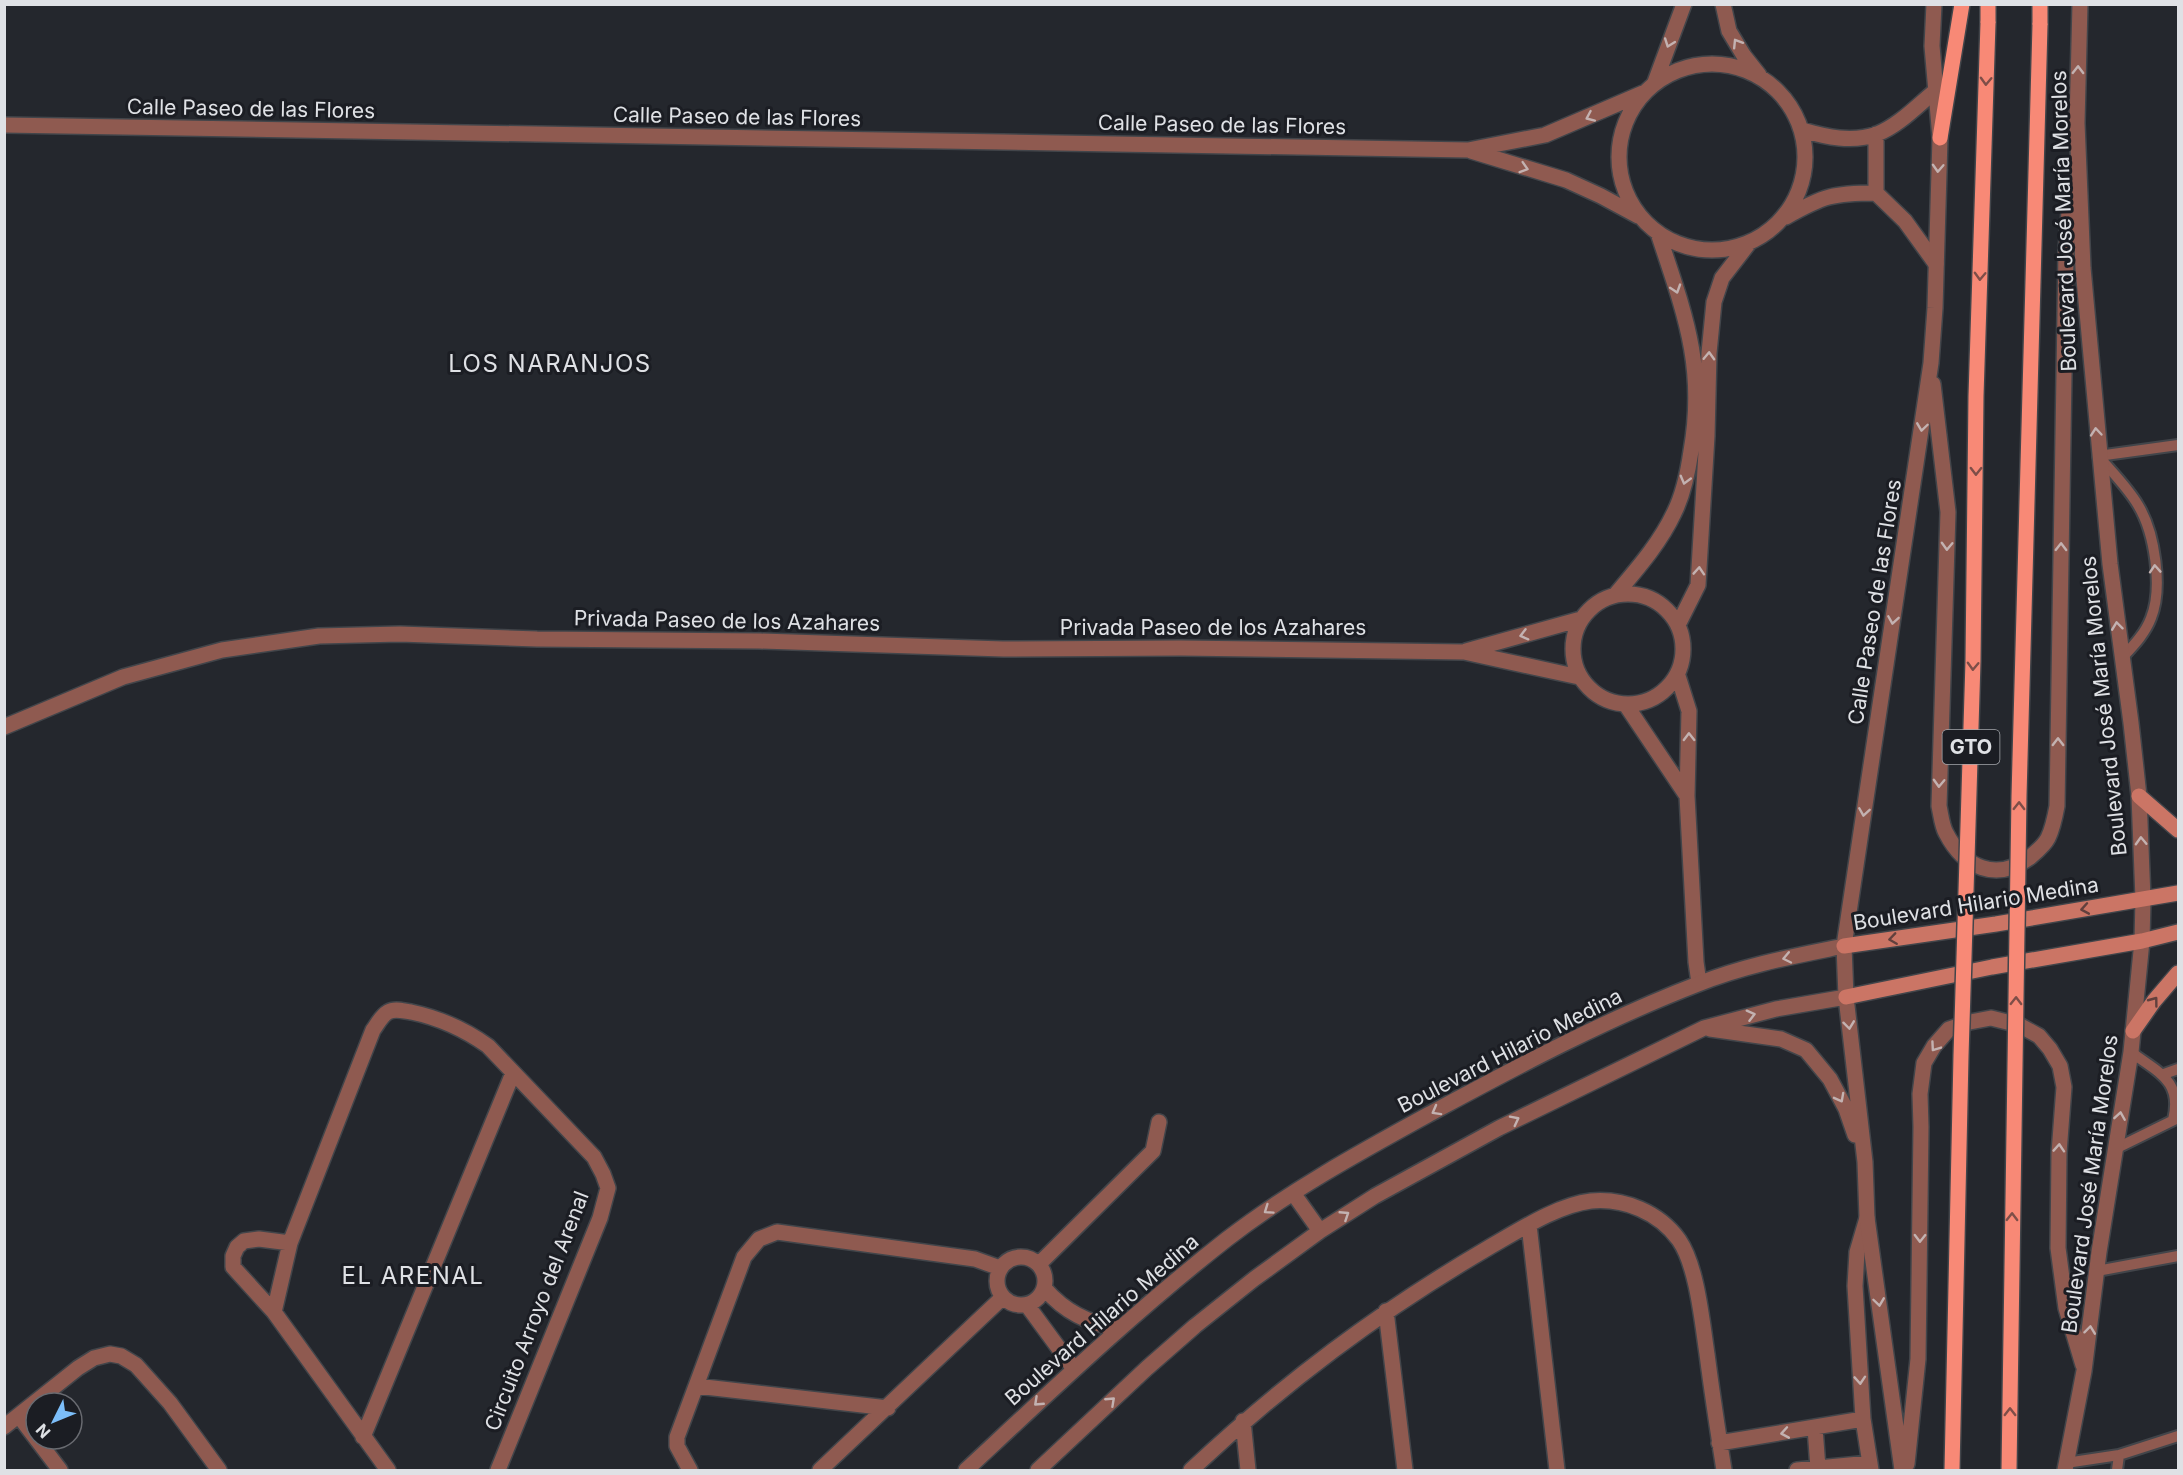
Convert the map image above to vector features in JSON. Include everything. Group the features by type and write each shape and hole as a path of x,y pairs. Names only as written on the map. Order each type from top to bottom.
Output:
{"main road":[{"path":"1940,138 1962,4"},
{"name":"GTO","path":"1952,1470 1961,1044 1973,661 1976,396 1988,4"},
{"name":"Boulevard José María Morelos","path":"2009,1470 2019,808 2040,4"},
{"path":"2139,796 2178,830"},
{"name":"Boulevard Hilario Medina","path":"1844,946 1996,924 2178,893"},
{"path":"1846,997 1992,967 2142,941 2178,932"},
{"path":"2133,1031 2178,973"}],"street":[{"path":"1655,82 1684,4"},
{"path":"1723,4 1729,31 1744,56 1761,77 1786,100 1802,129 1806,161 1800,192 1784,218 1774,229 1749,243 1722,250 1694,249 1667,239 1642,219 1629,199 1621,178 1618,155 1622,132 1630,111 1643,93 1655,82 1675,70 1696,64 1719,63 1741,67 1761,77"},
{"name":"Calle Paseo de las Flores","path":"1865,1162 1846,997 1844,946 1931,363 1940,138 1934,92 1932,46 1934,4"},
{"name":"Boulevard José María Morelos","path":"2066,1467 2084,1371 2131,1052 2142,941 2143,899 2139,796 2098,456 2083,268 2077,123 2080,4"},
{"path":"1802,129 1822,136 1842,139 1876,134 1893,124 1934,92"},
{"name":"Calle Paseo de las Flores","path":"4,126 1468,150 1545,135 1643,93"},
{"path":"1931,363 1948,512 1939,806 1945,832 1960,854 1974,865 1997,872 2016,867 2036,852 2047,840 2057,807 2066,251 2077,123"},
{"path":"1876,134 1876,193"},
{"name":"Calle Paseo de las Flores","path":"1468,150 1566,180 1642,219"},
{"path":"1784,218 1823,197 1844,193 1876,193 1905,221 1936,264"},
{"path":"1616,594 1661,536 1674,513 1686,481 1696,426 1697,389 1694,354 1686,320 1658,233"},
{"path":"1678,625 1698,585 1707,436 1709,353 1714,302 1722,278 1749,243"},
{"path":"1616,594 1641,595 1663,606 1678,625 1683,642 1683,659 1678,676 1665,692 1647,702 1626,705 1608,702 1592,691 1579,677 1573,658 1573,638 1581,620 1590,608 1602,599 1616,594"},
{"name":"Privada Paseo de los Azahares","path":"1464,651 1581,620"},
{"name":"Privada Paseo de los Azahares","path":"4,727 123,677 222,650 319,636 400,634 537,639 760,641 1004,649 1464,651 1579,677"},
{"path":"1678,676 1689,711 1687,796 1699,983"},
{"path":"1626,705 1687,796"},
{"name":"Boulevard Hilario Medina","path":"966,1470 1118,1328 1221,1244 1293,1193 1347,1159 1475,1089 1574,1039 1699,983 1771,961 1844,946"},
{"path":"1038,1470 1195,1326 1320,1231 1375,1196 1499,1128 1704,1028 1776,1009 1846,997"},
{"name":"Circuito Arroyo del Arenal","path":"274,1312 290,1244 373,1030 387,1012 397,1010 447,1022 467,1031 488,1046 594,1157 608,1188 600,1218 581,1267 498,1470"},
{"path":"1907,1470 1918,1359 1920,1094 1924,1063 1934,1046 1949,1029 1991,1018 2019,1025 2039,1036 2060,1066 2064,1087 2059,1153 2058,1248 2066,1308 2084,1371"},
{"path":"1704,1028 1781,1040 1806,1050 1830,1079 1846,1109 1865,1162 1867,1218 1902,1470"},
{"path":"363,1437 513,1073"},
{"path":"1039,1264 1153,1151 1159,1122"},
{"path":"1293,1193 1320,1231"},
{"path":"1191,1470 1243,1421 1313,1364 1386,1311 1528,1225 1563,1209 1590,1201 1612,1201 1636,1206 1657,1219 1679,1240 1692,1270 1724,1470"},
{"path":"1797,1470 1870,1467 1863,1419 1855,1286 1857,1252 1867,1218"},
{"path":"1528,1225 1557,1470"},
{"path":"690,1470 677,1446 677,1437 744,1257 759,1239 777,1232 975,1259 1000,1268"},
{"path":"290,1244 250,1239 237,1247 233,1256 233,1267 274,1312 388,1470"},
{"path":"1023,1256 1032,1258 1039,1264 1046,1280 1045,1289 1035,1302 1018,1305 1003,1297 998,1288 997,1278 1000,1268 1006,1262 1023,1256"},
{"path":"1045,1289 1058,1303 1084,1320 1118,1328"},
{"path":"820,1470 1003,1297"},
{"path":"1027,1305 1074,1369"},
{"path":"1386,1311 1405,1470"},
{"path":"4,1427 94,1358 110,1354 121,1356 136,1365 170,1403 219,1470"},
{"path":"696,1386 888,1407"},
{"path":"18,1416 60,1470"},
{"path":"1719,1443 1863,1419"},
{"path":"1243,1421 1248,1470"},
{"path":"1815,1428 1818,1468"}],"lane":[{"path":"2098,456 2178,445"},
{"path":"2098,456 2139,507 2150,534 2156,565 2156,601 2151,619 2140,638 2121,659"},
{"path":"2115,1149 2176,1119 2175,1091 2164,1074 2131,1052"},
{"path":"2164,1074 2178,1069"},
{"path":"2097,1271 2178,1256"},
{"path":"2066,1467 2119,1455 2178,1436"},
{"path":"2117,1470 2119,1455"}],"district":[{"name":"LOS NARANJOS","path":"550,364"},
{"name":"EL ARENAL","path":"413,1276"}]}
